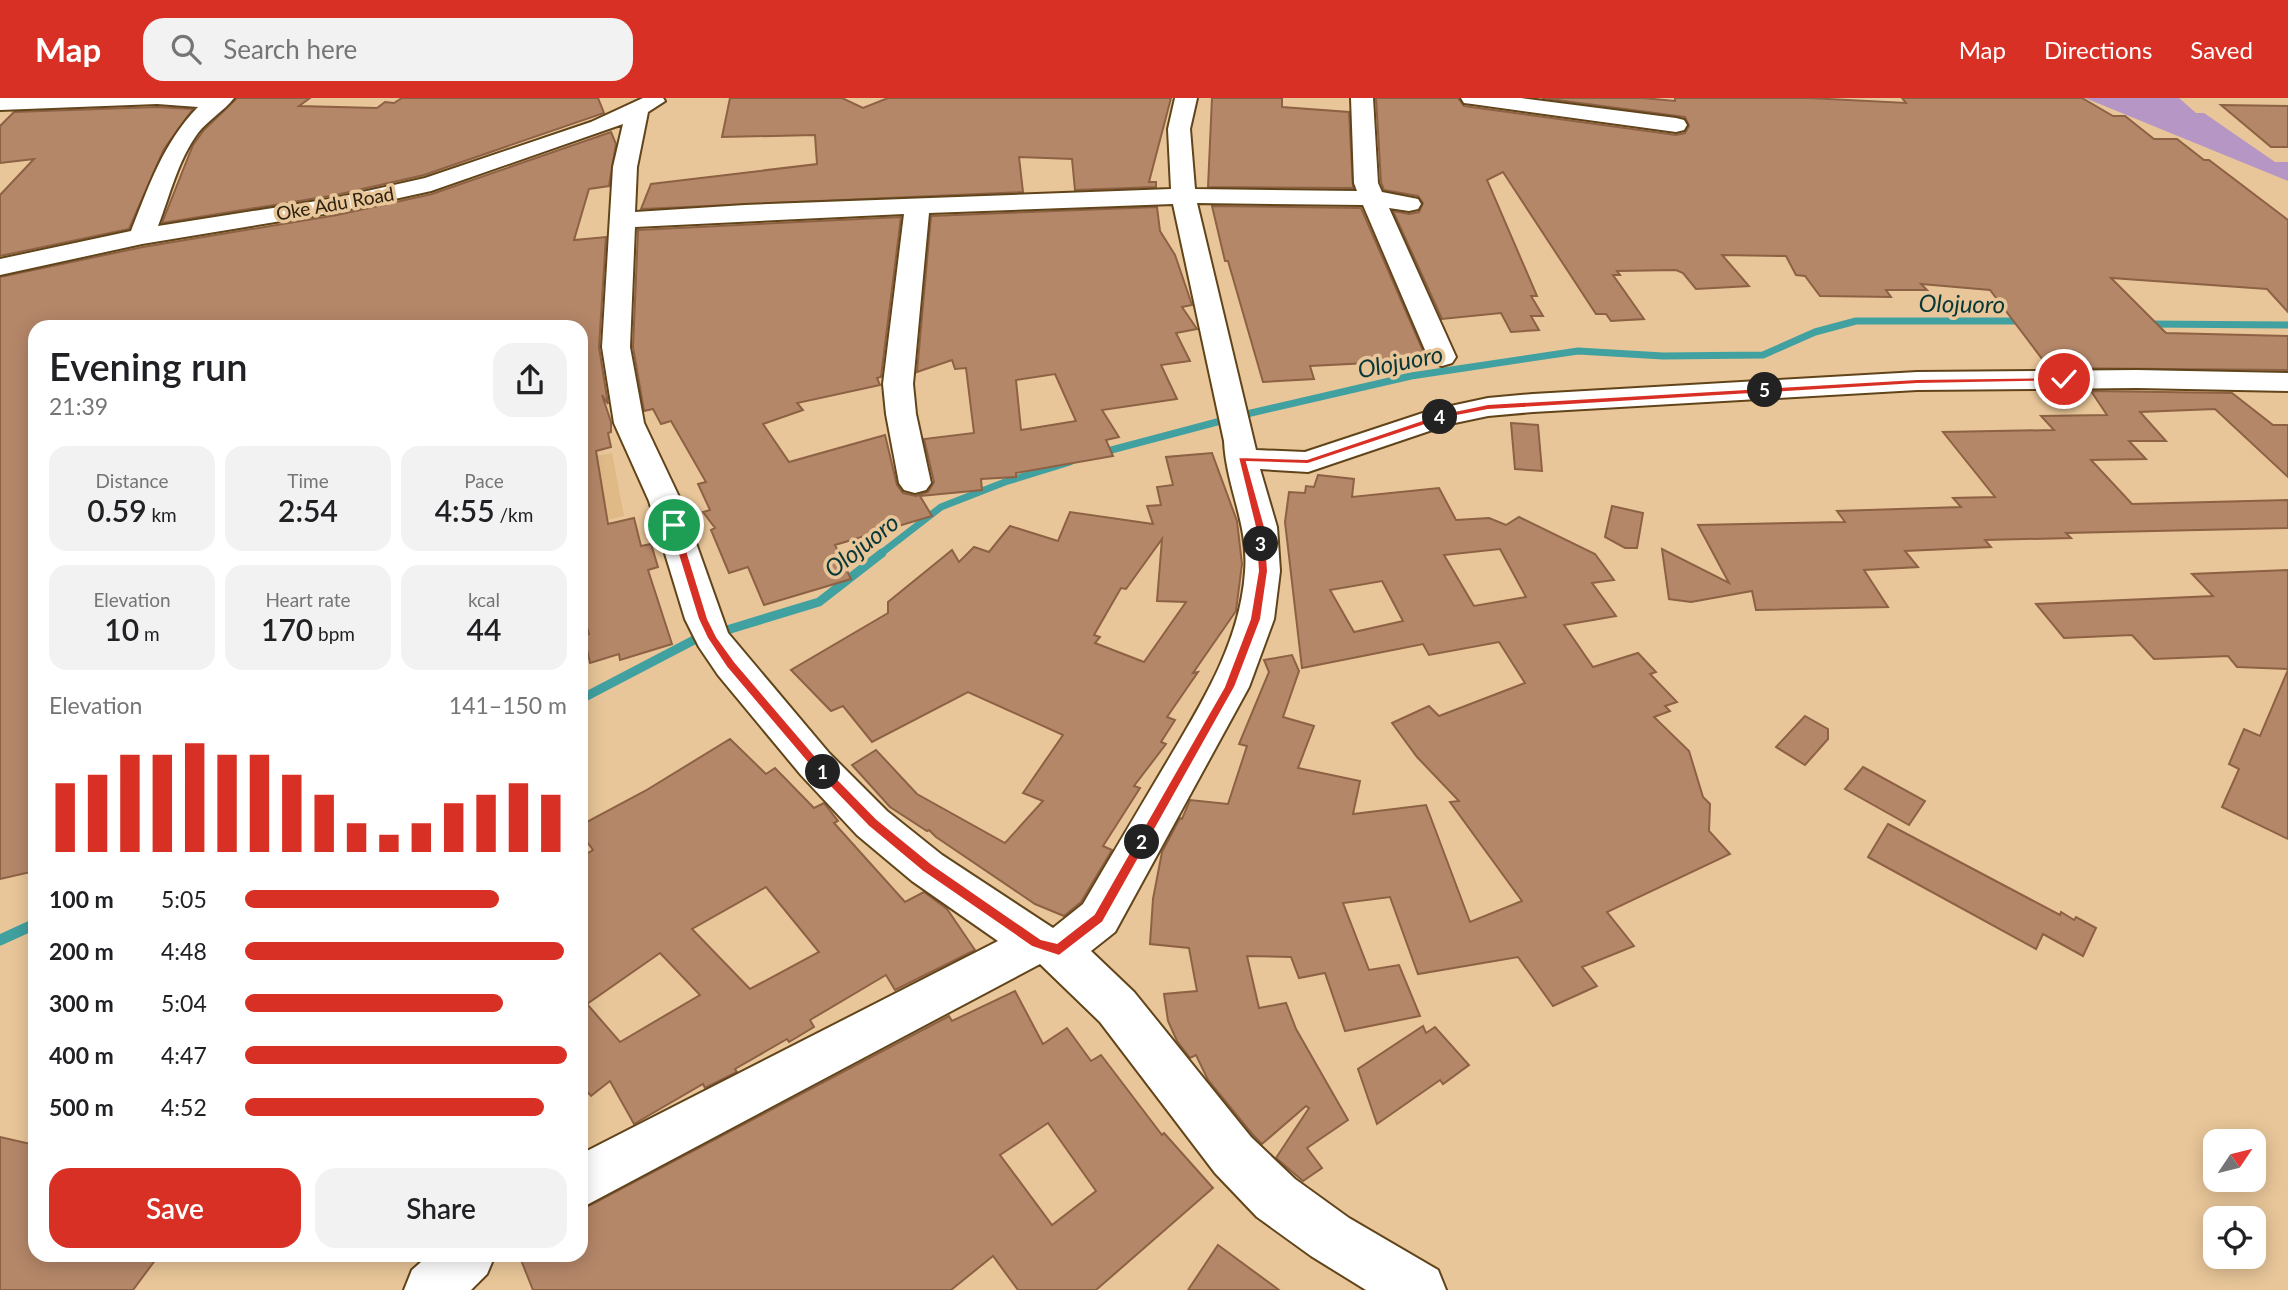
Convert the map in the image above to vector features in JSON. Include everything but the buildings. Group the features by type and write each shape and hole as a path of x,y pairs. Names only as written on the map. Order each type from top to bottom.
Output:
{"street":[{"path":"0,104 157,98 220,100"},
{"path":"588,1178 1048,947 1099,918 1230,687 1256,619 1263,571 1260,527 1183,196 1179,129 1186,98"},
{"path":"1362,98 1366,183 1442,357"},
{"path":"1472,98 1676,125"},
{"path":"142,236 172,153 190,126 220,100"},
{"path":"648,105 625,167 616,348 629,423 636,443 666,501 703,619 722,652 815,764 872,823 927,868 1048,947 1117,1007 1233,1154 1276,1198 1330,1237 1418,1290"},
{"name":"Oke Adu Road","path":"0,267 142,236 336,205 431,184 588,131 648,105"},
{"path":"622,220 745,212 1183,196 1371,198 1409,204"},
{"path":"915,483 901,414 898,384 917,207"},
{"path":"1237,436 1308,462 1443,416 1488,407 1533,403 1917,381 2137,379 2288,382"},
{"path":"432,1290 461,1262"}],"shaded area":[{"path":"2085,98 2179,98 2196,113 2204,113 2275,162 2288,162 2288,181"},
{"path":"612,453 624,516 588,524 588,458"}],"waterway":[{"name":"Olojuoro","path":"1100,453 1251,413 1411,376 1578,351 1663,356 1763,355 1815,332 1856,321 2024,321"},
{"name":"Olojuoro","path":"2146,324 2288,325"},
{"name":"Olojuoro","path":"879,555 941,507 1005,482 1070,462"},
{"name":"Olojuoro","path":"588,695 694,640 819,602 882,553"},
{"name":"Olojuoro","path":"0,940 28,927"}],"route":[{"path":"674,525 703,619 712,638 731,665 815,764 872,823 927,868 1037,943 1059,950 1099,918 1230,687 1256,619 1263,571 1260,527 1241,459 1308,462 1443,416 1488,407 1917,381 2064,379"}]}
